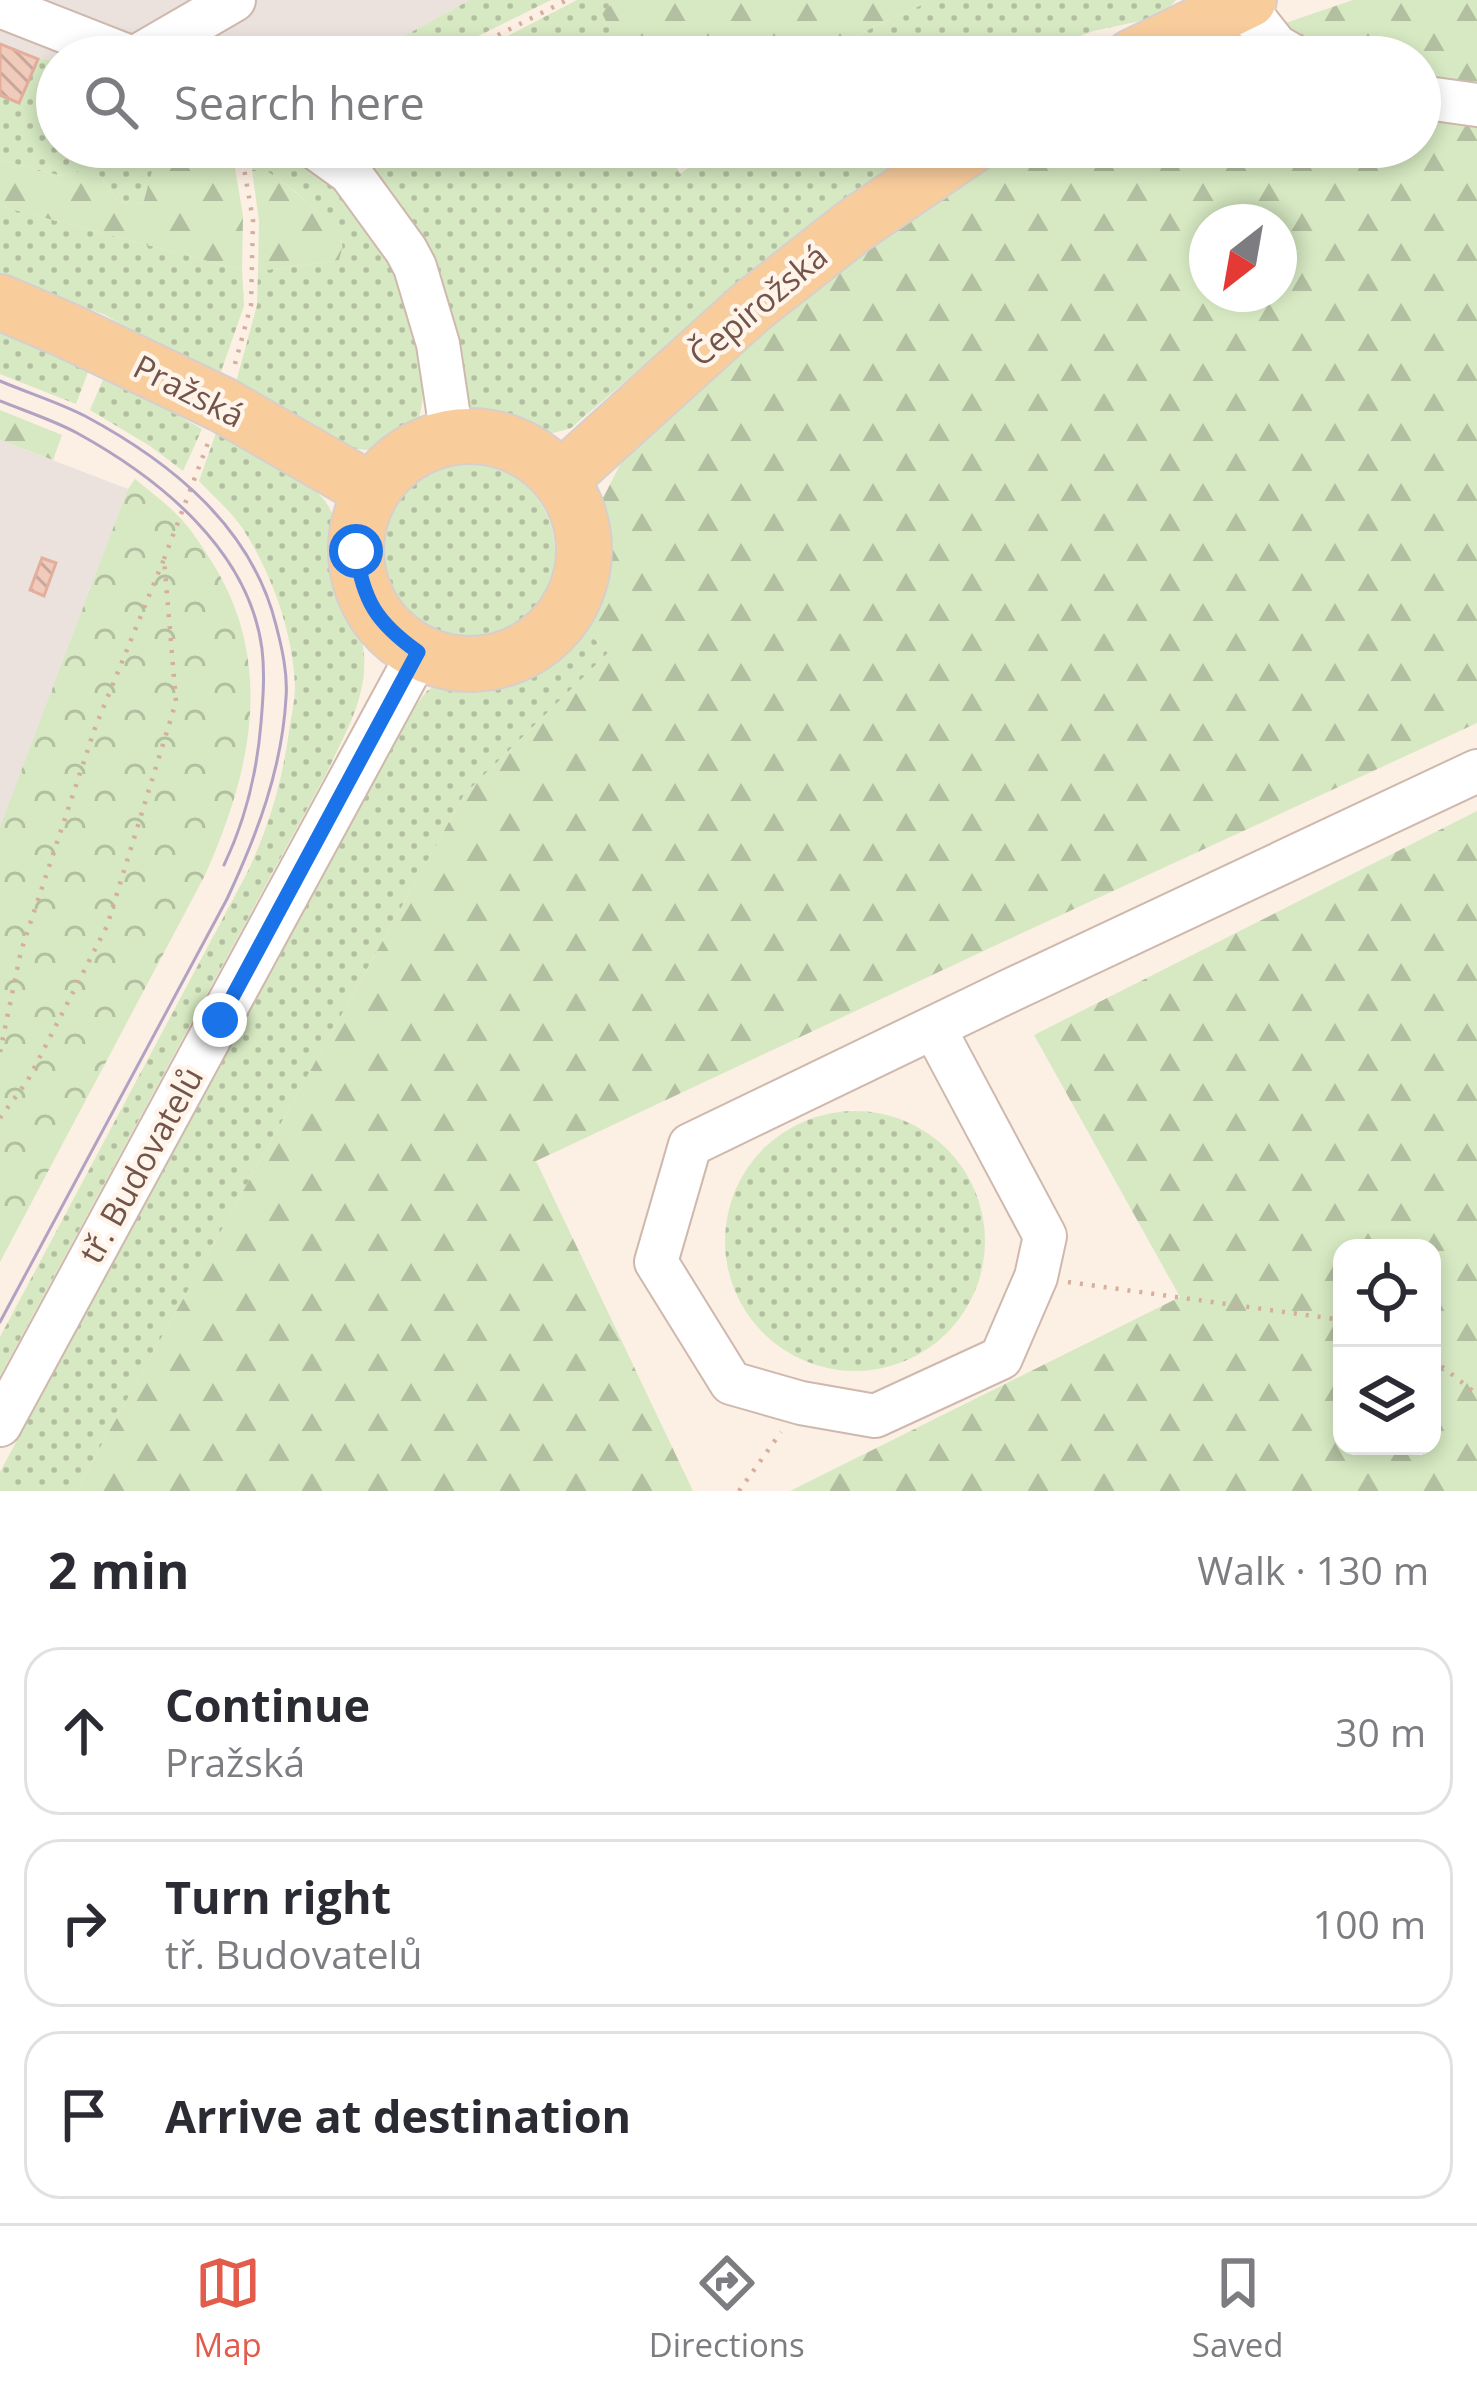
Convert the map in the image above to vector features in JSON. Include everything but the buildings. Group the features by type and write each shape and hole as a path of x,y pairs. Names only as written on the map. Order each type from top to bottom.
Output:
{"main road":[{"path":"1174,36 1243,1"},
{"name":"Čepirožská","path":"560,480 751,307 854,226 939,168"},
{"name":"Pražská","path":"0,302 223,405 372,491"},
{"path":"483,436 538,458 560,480 576,507 584,536 583,567 574,596 536,644 508,658 478,664 447,662 418,652 393,634 373,610 360,581 359,520 386,471 406,455 452,437 483,436"}],"street":[{"path":"170,36 234,0"},
{"path":"1243,1 1269,36"},
{"path":"0,6 78,36"},
{"path":"1441,100 1477,105"},
{"path":"343,168 415,267 438,344 452,437"},
{"name":"tř. Budovatelů","path":"0,1425 418,652"},
{"path":"934,1028 1045,1236 1036,1277 1001,1358 875,1416 801,1403 731,1383 656,1262 690,1145 934,1028 1477,771"}],"path":[{"path":"496,36 567,0"},
{"path":"0,1052 28,928 95,728 164,559 176,703 107,926 28,1080 0,1118"},
{"path":"1036,1277 1333,1319"},
{"path":"1441,1366 1477,1394"},
{"path":"739,1491 801,1403"}],"shaded area":[{"path":"0,0 470,0 404,36 36,36 36,158 0,143"},
{"path":"0,440 128,489 0,835"}],"green space":[{"path":"470,0 551,0 478,36 404,36"},
{"path":"577,0 620,0 602,11 614,36 508,36"},
{"path":"620,0 932,0 856,36 614,36 601,11"},
{"path":"932,0 1176,0 1150,19 1080,36 859,34"},
{"path":"1353,0 1477,0 1477,723 536,1161 693,1491 76,1491 464,795 608,653 574,618 589,593 600,504 626,453 785,306 974,168 1441,168 1441,36 1247,36"},
{"path":"36,64 36,168 94,168 61,176 0,160 0,95 19,103"},
{"path":"0,160 61,176 94,168 119,202 143,204 153,168 235,168 243,216 242,270 0,206"},
{"path":"94,168 154,168 143,204 119,202"},
{"path":"311,168 352,205 376,239 410,320 421,363 422,402 411,432 385,449 341,446 235,386 257,305 258,271 339,260 342,248 329,224 298,194 267,172 252,170"},
{"path":"350,168 677,168 680,174 688,168 895,168 762,264 571,428 541,434 512,431 485,419 463,397"},
{"path":"252,170 265,170 328,222 342,245 339,260 258,271 259,221"},
{"path":"0,206 242,270 244,306 218,380 105,315 0,273"},
{"path":"0,330 90,367 76,404 0,374"},
{"path":"105,375 202,429 183,471 90,410"},
{"path":"0,410 62,435 53,460 0,440"},
{"path":"216,433 274,463 325,501 336,529 341,581 364,652 362,688 327,772 0,1376 0,1337 247,873 283,769 295,692 290,645 272,584 253,546 233,516 199,481"},
{"path":"465,462 499,469 528,489 548,518 555,552 548,586 528,615 499,635 465,642 431,635 402,615 382,586 375,552 382,518 402,489 431,469"},
{"path":"135,479 187,526 231,598 250,676 245,756 205,875 0,1262 0,827"},
{"path":"574,618 608,653 464,795 76,1491 0,1491 0,1472 409,714 441,682 480,682 532,661"},
{"path":"1477,811 1477,1491 790,1491 1180,1297 1034,1035"},
{"path":"855,1111 905,1121 947,1149 975,1191 985,1241 975,1291 947,1333 905,1361 855,1371 805,1361 763,1333 735,1291 725,1241 735,1191 763,1149 805,1121"}],"tram line":[{"path":"0,381 75,411 117,434 204,501 248,557 264,590 276,625 286,689 273,776 238,875 0,1322"},
{"path":"0,401 68,428 139,472 195,521 239,580 254,613 262,649 263,696 253,778 224,865"}],"route":[{"path":"220,1020 418,652 393,634 373,610 360,581 356,551"}]}
